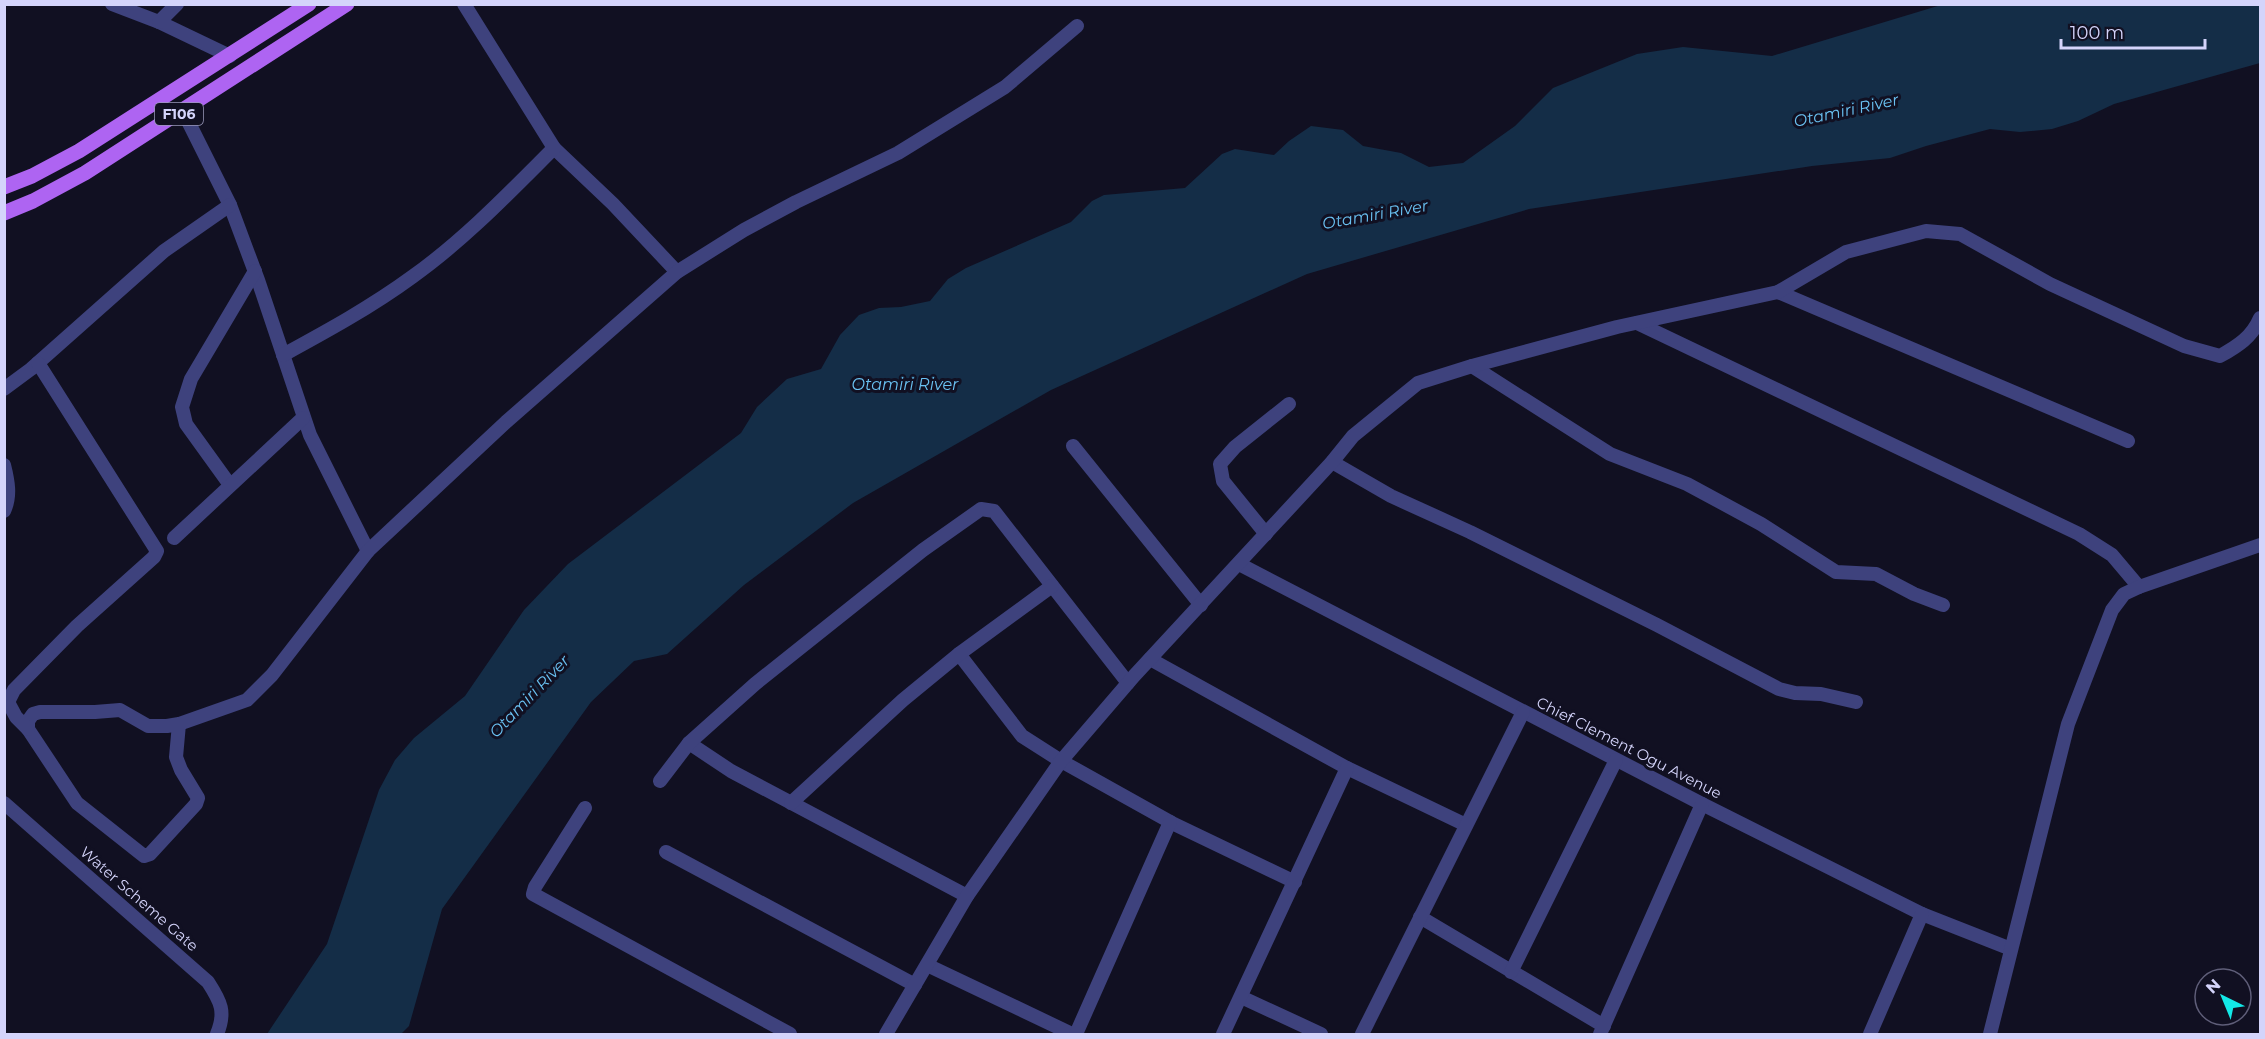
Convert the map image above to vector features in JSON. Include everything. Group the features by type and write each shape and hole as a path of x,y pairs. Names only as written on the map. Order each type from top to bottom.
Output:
{"main road":[{"name":"F106","path":"4,188 79,152 309,4"},
{"name":"F106","path":"4,213 33,201 85,173 346,4"}],"street":[{"path":"112,4 159,22 231,56"},
{"path":"159,22 177,4"},
{"path":"464,4 554,148 613,204 677,272"},
{"path":"28,729 28,721 33,714 40,712 120,710 148,726 179,724 247,700 257,693 368,551 506,422 677,272 786,208 898,153 1005,87 1077,26"},
{"path":"183,111 230,205 255,271 310,435 368,551"},
{"path":"283,355 340,324 413,277 440,256 554,148"},
{"path":"4,389 38,363 164,251 230,205"},
{"path":"886,1035 967,896 1061,761 1128,683 1332,462 1353,436 1419,383 1472,366 1637,323 1778,292 1846,252 1926,231 1960,234 2050,284 2184,346 2220,356 2239,346 2255,331 2260,318"},
{"path":"230,486 186,424 182,407 191,379 255,271"},
{"path":"1778,292 2128,441"},
{"path":"1637,323 2079,534 2112,555 2139,587"},
{"path":"38,363 157,551 154,557 62,640 14,690 8,702 10,709 28,729 76,804 144,856 150,855 196,804 198,798 176,757 179,724"},
{"path":"1472,366 1610,454 1687,484 1761,524 1836,572 1876,574 1914,594 1943,605"},
{"path":"1266,534 1223,481 1220,464 1234,447 1289,404"},
{"path":"174,538 303,418"},
{"path":"1073,446 1201,605"},
{"path":"1332,462 1391,496 1470,532 1667,630 1779,689 1795,693 1821,694 1856,702"},
{"path":"4,465 9,482 8,499 4,511"},
{"path":"660,781 689,743 765,676 923,550 981,509 994,511 1128,683"},
{"path":"1990,1035 2068,724 2112,610 2124,594 2139,587 2260,545"},
{"name":"Chief Clement Ogu Avenue","path":"1239,564 1616,760 1922,914 2011,949"},
{"path":"791,803 903,700 959,654 1052,585"},
{"path":"959,654 1022,736 1061,761 1170,822 1295,882"},
{"path":"1150,659 1347,768 1466,825"},
{"path":"1362,1035 1524,712"},
{"path":"689,743 730,771 967,896"},
{"path":"1511,972 1616,760"},
{"path":"1223,1035 1347,768"},
{"name":"Water Scheme Gate","path":"4,803 208,982 220,1000 222,1021 217,1035"},
{"path":"1420,917 1602,1030 1702,804"},
{"path":"585,808 535,887 533,894 790,1035"},
{"path":"927,965 1074,1035 1170,822"},
{"path":"666,852 915,985"},
{"path":"1870,1035 1922,914"},
{"path":"1241,997 1321,1035"}],"water":[{"name":"Otamiri River","path":"1941,5 2260,5 2260,63 2114,104 2078,121 2052,129 2020,132 1990,129 1890,158 1812,166 1529,209 1307,274 1051,390 853,503 744,585 667,654 634,661 591,702 442,909 409,1026 401,1034 267,1034 327,944 379,790 395,760 414,738 465,696 524,610 568,564 741,433 757,407 787,379 821,369 840,335 859,315 879,308 901,307 930,301 948,279 966,268 1071,222 1092,201 1104,195 1185,188 1222,154 1235,149 1274,155 1311,126 1343,130 1363,146 1401,153 1429,167 1463,163 1515,126 1553,88 1637,54 1683,47 1772,56"}]}
